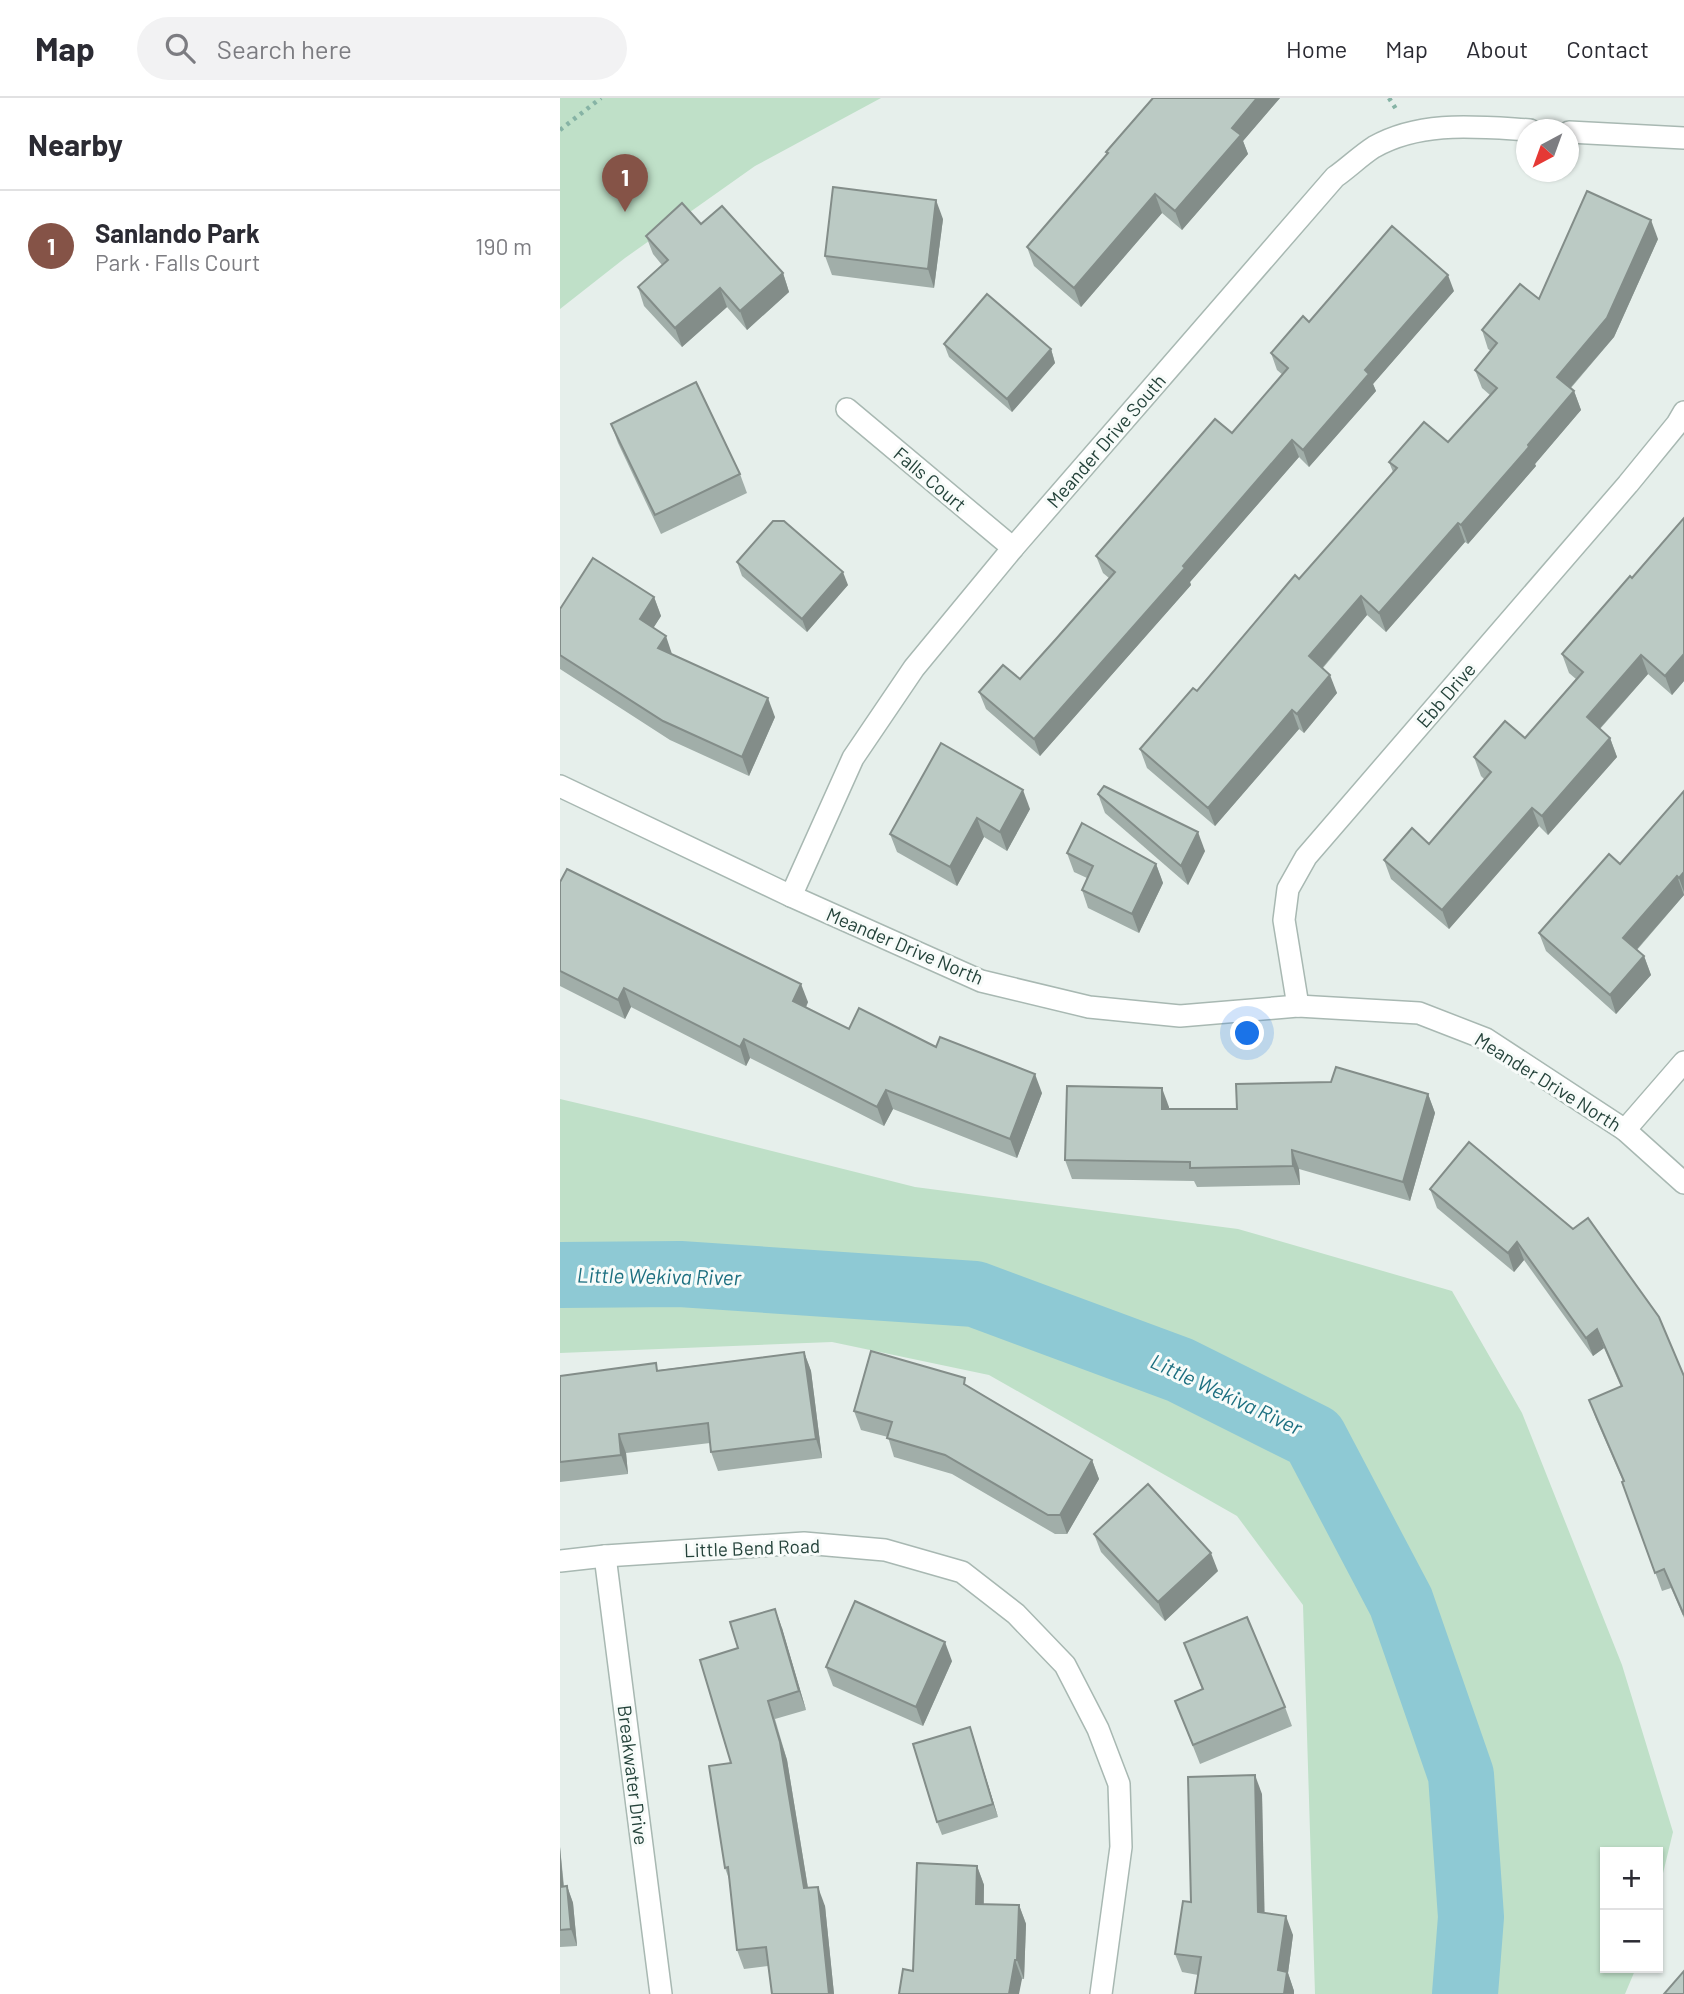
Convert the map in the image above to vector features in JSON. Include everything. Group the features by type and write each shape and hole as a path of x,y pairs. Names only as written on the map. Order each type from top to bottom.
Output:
{"street":[{"name":"Meander Drive South","path":"790,896 853,758 914,668 1013,548 1335,177 1375,147 1413,132 1456,125 1516,129"},
{"path":"1579,133 1684,138"},
{"name":"Falls Court","path":"847,409 1013,548"},
{"name":"Ebb Drive","path":"1298,1006 1284,920 1288,889 1306,857 1628,484 1684,412"},
{"name":"Meander Drive North","path":"560,786 790,896 981,981 1089,1007 1180,1016 1298,1006 1419,1013 1486,1038 1625,1130 1684,1183"},
{"path":"1625,1130 1684,1062"},
{"name":"Little Bend Road","path":"560,1562 604,1556 804,1543 885,1550 962,1572 1016,1614 1065,1665 1098,1728 1119,1784 1121,1847 1101,1994"},
{"name":"Breakwater Drive","path":"604,1556 661,1994"}],"path":[{"path":"560,130 601,98"}],"green space":[{"path":"560,98 881,98 755,166 625,258 560,309"},
{"path":"560,1099 915,1187 1238,1229 1452,1291 1522,1413 1622,1665 1673,1832 1663,1873 1663,1847 1600,1847 1600,1973 1634,1973 1625,1994 1315,1994 1303,1605 1237,1516 989,1375 832,1342 560,1353"}],"building":[{"path":"1153,98 1257,98 1232,128 1241,135 1175,211 1155,194 1074,288 1027,247"},
{"path":"833,187 936,200 928,269 825,256"},
{"path":"1587,191 1651,220 1607,318 1557,377 1574,391 1461,525 1458,523 1379,613 1361,596 1309,656 1330,675 1297,714 1292,710 1208,808 1140,749 1193,688 1197,691 1295,575 1299,579 1397,468 1389,462 1424,422 1448,442 1497,388 1475,370 1497,343 1482,330 1520,284 1539,299"},
{"path":"682,203 701,224 722,206 783,273 740,311 720,288 675,328 638,287 668,260 646,236"},
{"path":"1392,226 1448,275 1365,370 1369,374 1303,450 1292,440 1183,566 1185,568 1034,739 979,692 1003,665 1020,679 1056,639 1115,572 1096,556 1215,419 1232,433 1288,368 1271,353 1303,316 1309,322"},
{"path":"987,294 1051,349 1007,399 944,344"},
{"path":"696,382 740,474 655,515 611,424"},
{"path":"1684,518 1684,654 1665,676 1641,655 1587,717 1610,738 1542,816 1532,808 1442,910 1384,860 1412,828 1429,844 1491,772 1474,757 1505,721 1525,738 1583,672 1562,654"},
{"path":"773,521 784,521 843,572 802,619 737,562"},
{"path":"593,558 654,597 640,619 666,636 658,648 768,698 742,757 663,721 560,655 560,609"},
{"path":"941,743 1023,790 1000,832 977,818 950,867 890,834"},
{"path":"1104,786 1198,832 1181,866 1098,794"},
{"path":"1684,791 1684,872 1679,878 1677,876 1623,938 1644,956 1610,995 1539,933 1609,854 1620,864"},
{"path":"1082,823 1156,864 1132,914 1082,890 1093,866 1067,853"},
{"path":"567,869 801,984 793,1001 849,1029 859,1008 936,1047 940,1037 1035,1074 1010,1139 886,1090 877,1107 744,1039 740,1047 624,988 618,1000 560,971 560,882"},
{"path":"1336,1067 1428,1094 1403,1182 1292,1150 1293,1166 1190,1168 1190,1162 1065,1160 1067,1086 1162,1088 1162,1109 1237,1109 1236,1084 1331,1082"},
{"path":"1469,1142 1573,1229 1588,1218 1659,1317 1684,1376 1684,1615 1664,1569 1655,1573 1622,1482 1624,1481 1589,1400 1622,1386 1597,1329 1586,1338 1517,1242 1508,1253 1430,1189"},
{"path":"871,1351 965,1378 964,1384 1092,1460 1060,1515 1048,1515 945,1455 887,1438 892,1422 854,1411"},
{"path":"804,1352 816,1439 711,1452 708,1423 619,1434 621,1455 560,1462 560,1376 656,1363 657,1371"},
{"path":"1148,1484 1211,1553 1158,1602 1094,1534"},
{"path":"855,1601 945,1642 916,1707 826,1667"},
{"path":"775,1609 799,1691 768,1701 780,1742 804,1888 818,1887 829,1994 772,1994 766,1947 737,1950 728,1867 725,1868 709,1766 731,1763 700,1660 738,1648 730,1622"},
{"path":"1247,1617 1285,1707 1193,1745 1175,1701 1203,1689 1184,1643"},
{"path":"970,1727 993,1804 937,1822 913,1744"},
{"path":"1255,1775 1258,1912 1286,1916 1278,1970 1287,1972 1284,1994 1195,1994 1201,1957 1175,1954 1183,1901 1191,1902 1188,1777"},
{"path":"917,1863 977,1866 976,1904 1019,1905 1017,1960 1009,1994 899,1994 903,1969 913,1971"},
{"path":"567,1886 571,1929 560,1930 560,1887"},
{"path":"1684,1971 1684,1994 1664,1994"}],"waterway":[{"name":"Little Wekiva River","path":"560,1275 680,1274 975,1294 1180,1370 1314,1437 1401,1602 1461,1775 1471,1917 1465,1994"}],"place":[{"name":"Sanlando Park","path":"625,212"}]}
